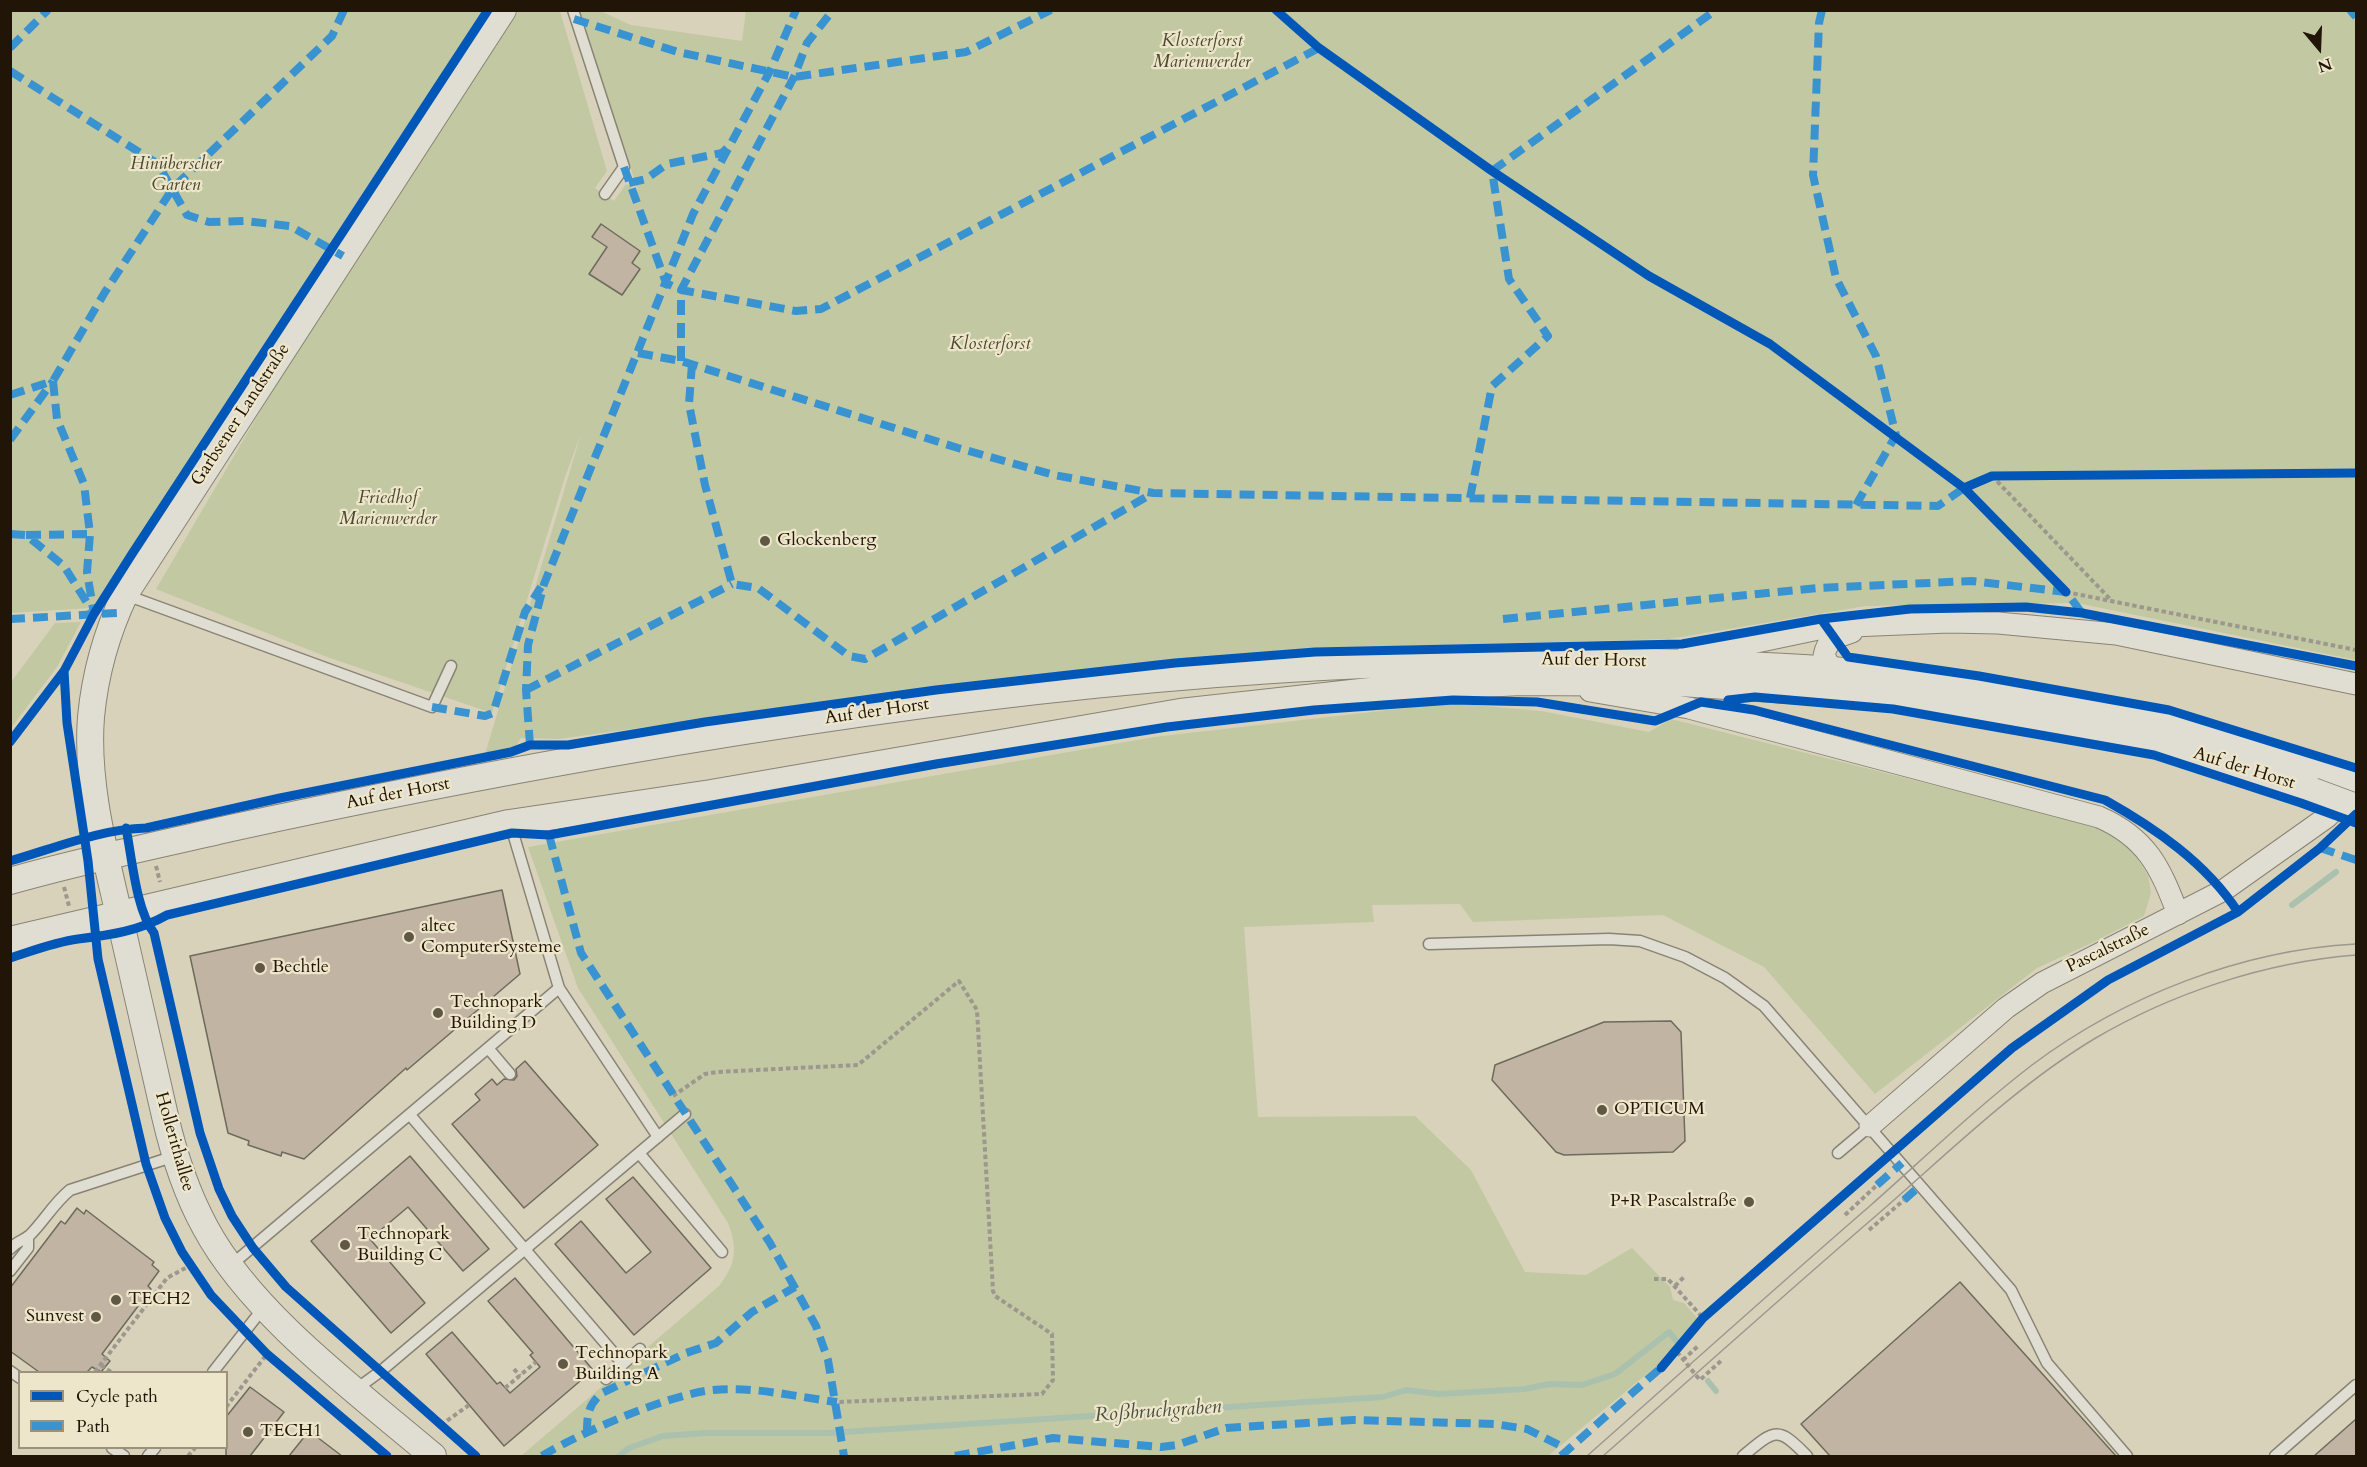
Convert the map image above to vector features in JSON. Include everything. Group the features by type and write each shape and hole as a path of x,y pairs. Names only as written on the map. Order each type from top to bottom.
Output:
{"street":[{"name":"Garbsener Landstraße","path":"118,913 106,857 92,760 91,718 97,679 107,640 125,594 503,10"},
{"name":"Auf der Horst","path":"1659,662 1828,627 1949,622 2053,626 2116,634 2356,684"},
{"name":"Auf der Horst","path":"1832,670 1824,656 1830,639 1870,626"},
{"name":"Auf der Horst","path":"106,857 483,776 692,739 1054,688 1279,669 1384,663 1522,660 1659,662 1832,670 1935,682 2042,698 2164,725 2240,746 2321,783 2356,807"},
{"name":"Auf der Horst","path":"1521,682 1689,708 2099,817 2134,837 2152,857 2166,883 2178,914"},
{"name":"Auf der Horst","path":"118,913 509,823 711,793 1180,711 1353,692 1521,682 1711,684 1827,691 1970,707 2042,719 2158,744 2321,783 2356,786"},
{"name":"Pascalstraße","path":"1870,1126 2006,1008 2042,983 2224,890 2327,817 2356,786"},
{"path":"10,881 106,857"},
{"path":"10,940 118,913"},
{"name":"Hollerithallee","path":"118,913 175,1156 206,1229 230,1266 264,1307 355,1390 433,1456"}],"lane":[{"path":"573,10 624,167 604,194"},
{"path":"125,594 432,707 451,666"},
{"path":"509,823 559,987 658,1137"},
{"path":"1429,944 1609,939 1640,941 1685,957 1725,978 1764,1006 2011,1290 2046,1363 2127,1456"},
{"path":"230,1266 559,987"},
{"path":"489,1048 510,1074"},
{"path":"355,1390 381,1371 685,1114"},
{"path":"410,1115 623,1364"},
{"path":"1838,1153 1870,1126"},
{"path":"639,1153 722,1252"},
{"path":"10,1249 18,1240 28,1237 58,1199 69,1190 175,1156"},
{"path":"10,1271 28,1248 28,1237"},
{"path":"214,1371 264,1307"},
{"path":"606,1379 640,1349"},
{"path":"2275,1456 2356,1384"},
{"path":"1743,1456 1763,1439 1776,1434 1788,1436 1807,1456"}],"path":[{"path":"1992,476 2112,602"},
{"path":"2058,584 2066,592 2356,650"},
{"path":"150,846 165,902"},
{"path":"60,868 74,923"},
{"path":"674,1096 705,1074 858,1065 959,981 977,1010 993,1291 995,1296 1052,1334 1053,1380 1042,1394 837,1402"},
{"path":"1845,1215 1877,1185"},
{"path":"1869,1230 1905,1200"},
{"path":"96,1371 167,1278 190,1265"},
{"path":"1675,1286 1684,1277"},
{"path":"1654,1280 1668,1279 1703,1318"},
{"path":"1683,1360 1698,1346"},
{"path":"1677,1352 1700,1380 1723,1359"},
{"path":"228,1404 267,1354"},
{"path":"505,1388 536,1362"},
{"path":"101,1365 110,1371"},
{"path":"532,1366 536,1371"},
{"path":"514,1369 520,1376"},
{"path":"441,1425 469,1405"},
{"path":"195,1449 199,1453"}],"green space":[{"name":"Klosterforst","path":"746,10 2356,11 2356,660 2077,603 1866,606 1669,639 1316,648 1173,661 936,688 558,739 521,738 515,747 485,754 581,434 565,477 492,713 327,657 156,589 330,292 519,11 560,11 607,171 595,188 614,201 626,184 638,191 580,11 600,11 631,25 742,41"},
{"name":"Hinüberscher Garten","path":"11,11 483,11 312,270 107,607 11,613"},
{"path":"81,622 57,667 11,728 11,682 55,623"},
{"path":"1450,703 1541,711 1649,732 1671,719 2072,820 2117,835 2135,855 2148,875 2151,893 2144,916 2037,968 1875,1094 1764,967 1663,915 1473,922 1460,904 1372,905 1374,922 1244,927 1258,1117 1415,1116 1471,1170 1525,1272 1586,1275 1632,1248 1670,1287 1673,1300 1684,1303 1699,1320 1660,1363 1548,1456 521,1456 719,1286 729,1271 734,1256 728,1223 578,988 528,847 1154,737"}],"building":[{"path":"601,224 640,251 632,263 640,269 622,295 589,274 607,247 592,237"},
{"name":"Technopark Building D","path":"502,890 520,974 407,1070 406,1068 304,1159 282,1152 281,1156 248,1145 249,1141 228,1133 190,956"},
{"name":"OPTICUM","path":"1671,1021 1681,1032 1685,1141 1673,1152 1564,1155 1556,1152 1492,1080 1495,1065 1604,1022"},
{"path":"525,1061 598,1145 524,1208 452,1124 480,1100 475,1094 492,1079 497,1085 504,1079 514,1080 517,1076 516,1069"},
{"name":"Technopark Building C","path":"410,1156 489,1249 463,1271 408,1207 370,1239 425,1303 391,1333 311,1241"},
{"path":"633,1177 711,1268 634,1335 555,1244 581,1221 626,1273 651,1252 606,1199"},
{"name":"TECH2","path":"77,1208 84,1214 86,1210 154,1262 152,1265 159,1271 148,1286 151,1289 102,1354 110,1361 102,1371 92,1367 88,1371 38,1371 10,1351 10,1288 61,1221 65,1224"},
{"name":"Technopark Building A","path":"515,1278 593,1370 504,1446 426,1354 452,1332 497,1384 500,1382 510,1393 540,1367 530,1355 533,1353 488,1301"},
{"path":"1960,1282 2116,1456 1830,1456 1801,1424"},
{"name":"TECH1","path":"250,1387 284,1412 250,1456 226,1456 228,1414"},
{"path":"2356,1419 2356,1456 2314,1456"},
{"name":"TECH1","path":"309,1431 342,1456 289,1456"}],"waterway":[{"name":"Roßbruchgraben","path":"2292,905 2336,872"},
{"name":"Roßbruchgraben","path":"619,1456 629,1448 663,1436 705,1433 829,1433 1383,1397 1406,1390 1439,1394 1525,1389 1549,1384 1582,1385 1615,1374 1669,1332 1679,1344"},
{"name":"Roßbruchgraben","path":"1708,1381 1716,1391"}],"tram line":[{"path":"1587,1456 1970,1116 2011,1081 2068,1040 2105,1018 2186,981 2270,956 2313,948 2356,944"},
{"path":"1603,1456 1982,1122 2065,1058 2124,1022 2155,1007 2220,982 2288,965 2356,955"}],"marked path":[{"path":"10,48 48,10"},
{"path":"10,395 53,381 105,292 173,188 332,36 344,10"},
{"path":"530,745 526,690 528,645 544,584 693,214 770,71 796,10"},
{"path":"681,361 681,290 794,77 807,43 833,10"},
{"path":"574,19 678,52 794,77 966,52 1051,10"},
{"path":"1470,498 1492,386 1548,336 1509,279 1492,171 1716,10"},
{"path":"1822,10 1819,23 1813,175 1836,278 1876,356 1896,435 1856,505"},
{"path":"2350,10 2356,17"},
{"path":"624,167 666,283 681,290 796,311 821,309 1319,48"},
{"path":"10,71 158,164 187,215 209,222 245,221 290,226 343,256"},
{"path":"629,183 646,179 667,164 722,153 727,148"},
{"path":"638,353 681,361 958,448 1054,475 1153,493 1938,506 1964,488"},
{"path":"692,364 689,404 705,485 732,584 758,588 849,656 865,659 1153,493"},
{"path":"53,381 57,419 84,484 90,534 87,572 94,614"},
{"path":"10,440 53,381"},
{"path":"10,534 26,535 64,566 91,609"},
{"path":"26,535 90,534"},
{"path":"1503,619 1818,588 1972,581 2066,592 2082,613"},
{"path":"526,690 732,584"},
{"path":"432,707 485,716 493,713 525,612 541,587"},
{"path":"10,619 117,613"},
{"path":"549,835 581,953 770,1243 816,1326 828,1360 844,1456"},
{"path":"2320,848 2356,860"},
{"path":"1877,1185 1902,1163"},
{"path":"1904,1200 1921,1185"},
{"path":"587,1433 589,1411 602,1393 686,1353 716,1343 752,1312 795,1287"},
{"path":"1561,1456 1664,1365"},
{"path":"542,1456 625,1416 695,1393 744,1389 837,1402"},
{"path":"955,1456 1053,1438 1161,1447 1177,1445 1226,1428 1353,1420 1494,1424 1527,1429 1569,1450"}],"cycle path":[{"path":"10,742 64,671 94,614 132,554 488,10"},
{"path":"1276,10 1319,48 1492,171 1649,276 1770,344 1964,488 1992,476 2356,473"},
{"path":"1964,488 2066,592"},
{"path":"10,861 95,835 146,828 280,798 511,752 530,745 568,745 705,722 936,690 1175,663 1315,652 1682,644 1821,619 1910,609 2026,607 2082,613 2356,666"},
{"path":"1821,619 1848,657 1979,676 2169,710 2356,768"},
{"path":"64,671 67,723 88,861 98,959 146,1164 165,1218 182,1252 211,1295 267,1354 387,1456"},
{"path":"1728,700 1755,697 1893,709 2154,755 2356,823"},
{"path":"10,958 61,942 135,929 167,915 512,833 549,835 936,764 1167,727 1314,710 1453,700 1537,702 1655,721 1701,702 1754,710 2105,800 2161,835 2195,862 2225,894 2238,912"},
{"path":"1661,1368 1703,1318 2012,1048 2108,980 2238,912 2320,848 2356,814"},
{"path":"126,828 139,898 154,933 200,1133 219,1189 232,1216 253,1248 286,1287 476,1456"}],"place":[{"name":"Glockenberg","path":"765,541"},
{"name":"altec ComputerSysteme","path":"409,937"},
{"name":"Bechtle","path":"260,968"},
{"name":"Technopark Building D","path":"438,1013"},
{"name":"OPTICUM","path":"1602,1110"},
{"name":"P+R Pascalstraße","path":"1749,1202"},
{"name":"Technopark Building C","path":"345,1245"},
{"name":"TECH2","path":"116,1300"},
{"name":"Sunvest","path":"96,1317"},
{"name":"Technopark Building A","path":"563,1364"},
{"name":"TECH1","path":"248,1432"}],"park label":[{"name":"Klosterforst Marienwerder","path":"1202,52"},
{"name":"Friedhof Marienwerder","path":"388,509"}]}
